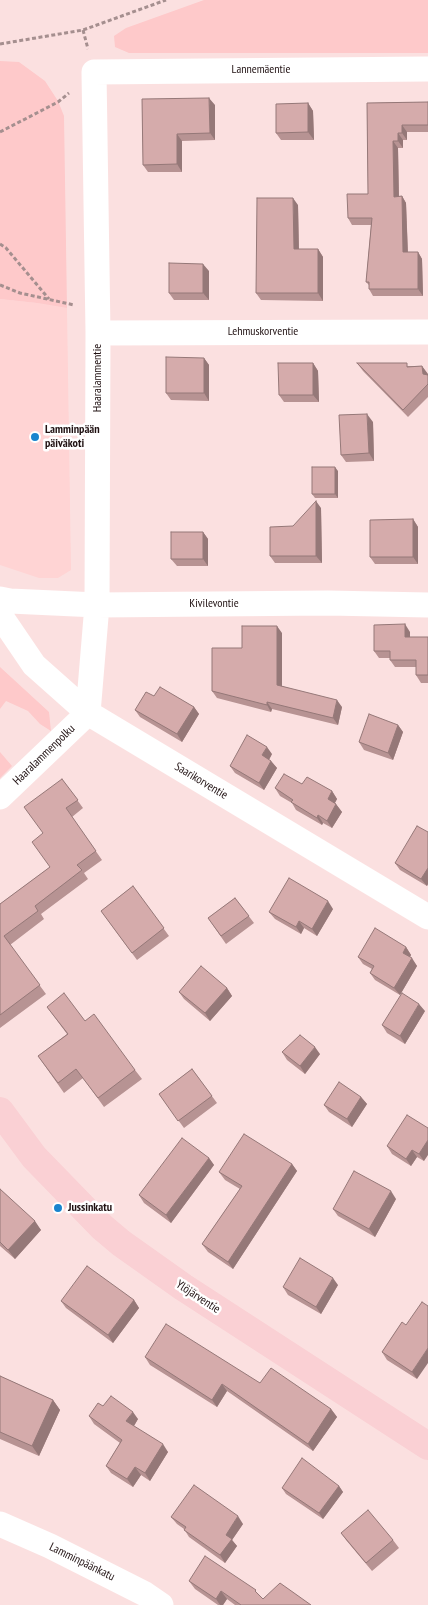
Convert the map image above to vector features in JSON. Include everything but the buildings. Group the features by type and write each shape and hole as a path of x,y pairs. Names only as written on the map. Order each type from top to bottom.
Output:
{"main road":[{"name":"Ylöjärventie","path":"0,1111 34,1157 102,1227 121,1243 190,1292 428,1446"}],"street":[{"name":"Lannemäentie","path":"94,72 428,69"},
{"name":"Haaralammentie","path":"88,713 97,605 98,321 94,72"},
{"name":"Lehmuskorventie","path":"98,321 428,332"},
{"name":"Kivilevontie","path":"0,599 97,605 338,603 428,605"},
{"name":"Saarikorventie","path":"0,615 34,665 88,713 428,917"},
{"name":"Haaralammenpolku","path":"0,797 88,713"},
{"name":"Lamminpäänkatu","path":"0,1524 50,1546 145,1594 161,1605"}],"path":[{"path":"0,44 84,30 166,0"},
{"path":"0,132 58,102 94,72"},
{"path":"0,244 6,248 49,300"},
{"path":"0,285 20,293 49,300 98,321"}],"shaded area":[{"path":"204,0 428,0 428,53 129,53 115,47 114,36 126,28"},
{"path":"0,61 19,62 45,81 58,101 64,116 67,308 0,299"},
{"name":"Lamminpään päiväkoti","path":"0,299 67,308 71,570 58,578 39,578 0,565"},
{"path":"0,667 49,712 51,731 40,724 28,711 6,701 0,709"},
{"path":"0,752 12,766 0,778"}],"place":[{"name":"Lamminpään päiväkoti","path":"35,437"},
{"name":"Jussinkatu","path":"58,1208"}]}
